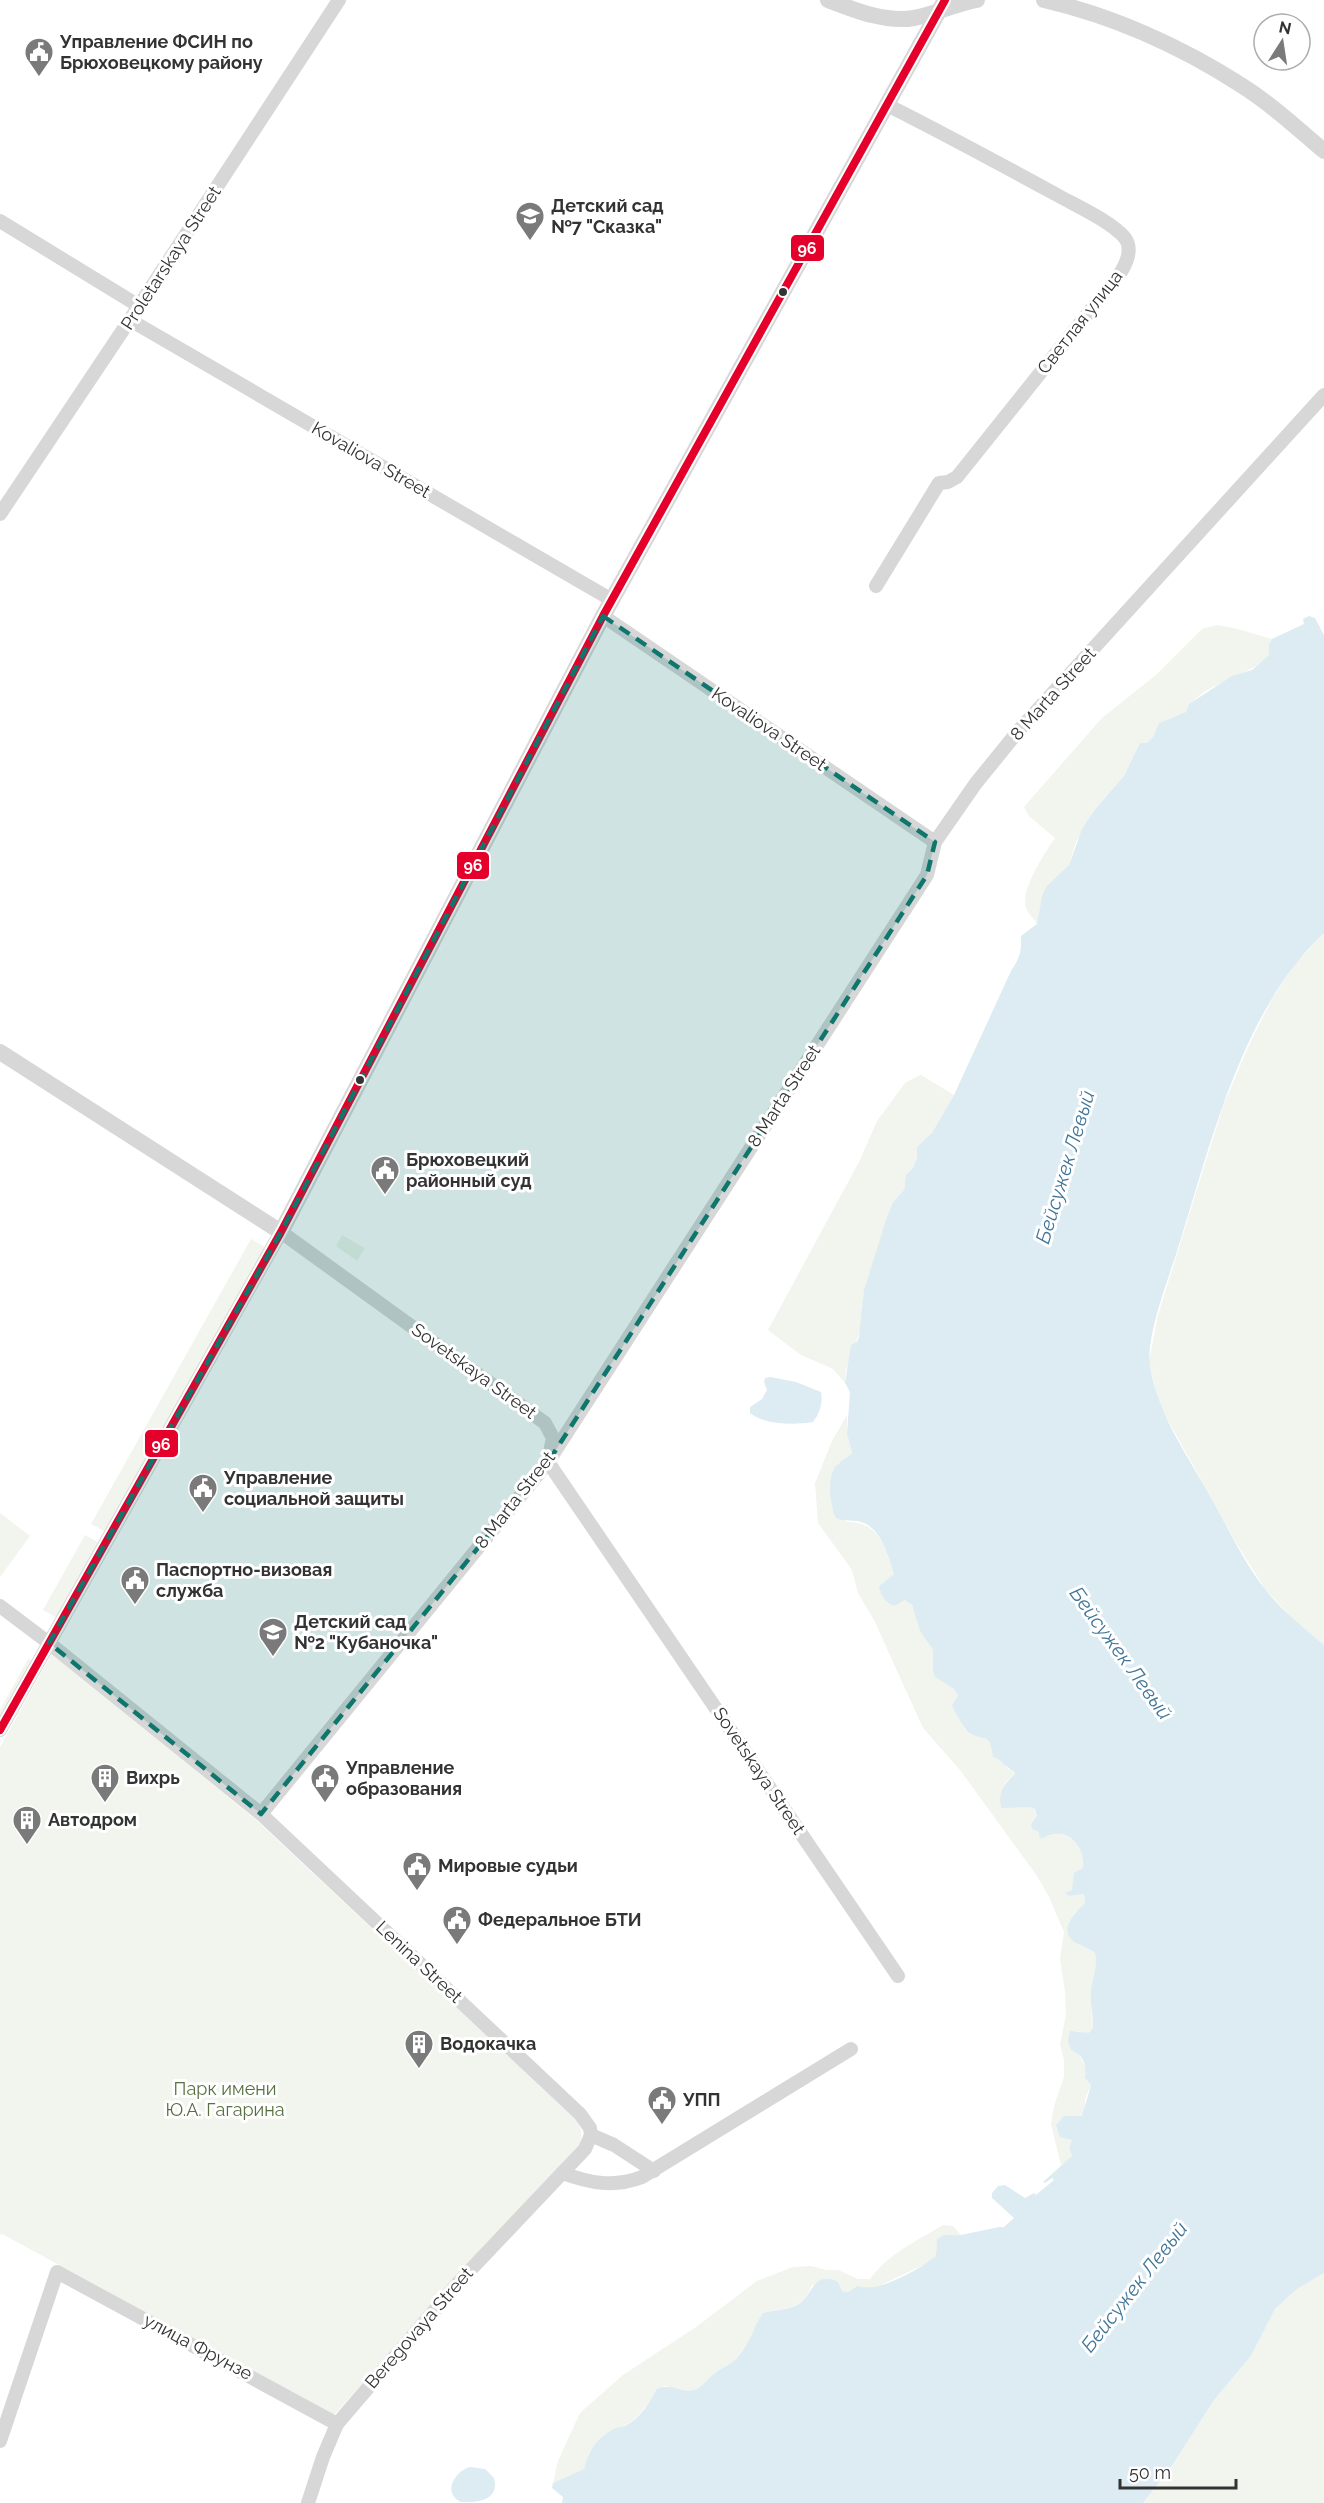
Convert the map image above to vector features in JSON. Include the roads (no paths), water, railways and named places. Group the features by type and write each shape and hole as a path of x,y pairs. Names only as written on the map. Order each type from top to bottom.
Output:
{"street":[{"name":"Proletarskaya Street","path":"0,514 339,0"},
{"path":"828,0 892,19 912,18 942,5 977,0"},
{"path":"1051,1 1099,16 1154,39 1218,71 1268,104 1324,151"},
{"path":"0,1730 281,1232 603,616 942,5"},
{"name":"Светлая улица","path":"876,585 939,483 948,482 957,477 1121,272 1128,260 1129,247 1125,238 1112,227 1077,206 887,105"},
{"path":"0,221 139,306"},
{"name":"Kovaliova Street","path":"130,320 612,600"},
{"name":"8 Marta Street","path":"261,1814 548,1462 927,875 935,842 976,783 1020,729 1324,395"},
{"name":"Kovaliova Street","path":"603,616 935,842"},
{"name":"Sovetskaya Street","path":"0,1052 281,1232 545,1423 553,1438 548,1462 898,1976"},
{"name":"Lenina Street","path":"0,1606 261,1814 580,2114 590,2128 591,2135"},
{"path":"562,2173 584,2181 616,2184 631,2181 654,2171 851,2049"},
{"path":"591,2135 614,2145 654,2171"},
{"name":"Beregovaya Street","path":"308,2503 323,2457 338,2424 459,2282 585,2149 591,2135"},
{"name":"улица Фрунзе","path":"0,2441 57,2272 338,2424"}],"water":[{"name":"Бейсужек Левый","path":"1309,616 1315,618 1324,635 1324,933 1295,965 1270,1001 1232,1082 1216,1125 1159,1308 1151,1339 1150,1365 1167,1419 1244,1558 1271,1597 1324,1645 1324,2273 1297,2289 1275,2309 1251,2356 1214,2400 1173,2464 1143,2503 562,2503 563,2497 552,2488 553,2483 584,2469 598,2441 608,2432 626,2426 637,2418 657,2389 667,2387 689,2391 696,2389 712,2375 733,2362 746,2347 763,2313 797,2305 823,2279 838,2282 842,2291 848,2292 858,2286 876,2287 898,2279 936,2256 937,2239 944,2235 961,2235 1004,2227 1014,2218 992,2198 992,2193 998,2186 1005,2185 1025,2198 1034,2193 1036,2195 1054,2180 1052,2178 1043,2182 1072,2156 1069,2148 1072,2140 1060,2137 1056,2125 1064,2116 1082,2116 1091,2085 1085,2078 1083,2061 1079,2054 1071,2050 1068,2041 1070,2031 1089,2033 1093,2028 1091,1995 1096,1963 1095,1953 1071,1939 1067,1929 1076,1912 1085,1903 1084,1894 1069,1896 1065,1893 1072,1890 1074,1873 1083,1868 1081,1851 1072,1839 1065,1835 1050,1835 1042,1839 1039,1832 1032,1829 1031,1824 1037,1816 1035,1809 1030,1807 1002,1808 1001,1794 1005,1785 1015,1774 1014,1771 993,1757 992,1749 986,1739 969,1733 963,1725 952,1705 958,1696 954,1689 935,1677 933,1650 920,1631 912,1605 905,1600 894,1606 882,1596 879,1586 894,1574 880,1538 864,1523 836,1518 831,1499 831,1476 837,1465 852,1453 847,1434 850,1392 845,1383 851,1345 857,1342 859,1337 864,1290 893,1202 904,1190 906,1175 913,1168 917,1158 917,1147 932,1133 954,1095 1018,959 1021,936 1037,924 1046,887 1069,865 1082,829 1095,809 1124,776 1140,743 1147,743 1153,737 1159,723 1186,712 1189,704 1232,676 1252,670 1269,655 1269,644 1272,639 1304,624 1303,619"},
{"path":"765,1378 796,1382 821,1392 820,1408 813,1422 780,1423 764,1420 750,1413 750,1407 762,1399 767,1390"},
{"path":"470,2467 485,2469 494,2478 494,2491 491,2496 480,2501 461,2502 452,2493 452,2483 459,2473"}],"place":[{"name":"Управление ФСИН по Брюховецкому району","path":"39,78"},
{"name":"Детский сад №7 \"Сказка\"","path":"530,242"},
{"name":"Брюховецкий районный суд","path":"385,1196"},
{"name":"Управление социальной защиты","path":"203,1514"},
{"name":"Паспортно-визовая служба","path":"135,1606"},
{"name":"Детский сад №2 \"Кубаночка\"","path":"273,1658"},
{"name":"Вихрь","path":"105,1804"},
{"name":"Управление образования","path":"325,1804"},
{"name":"Автодром","path":"27,1846"},
{"name":"Мировые судьи","path":"417,1892"},
{"name":"Федеральное БТИ","path":"457,1946"},
{"name":"Водокачка","path":"419,2070"},
{"name":"УПП","path":"662,2126"}],"park label":[{"name":"Парк имени Ю.А. Гагарина","path":"225,2099"}]}
